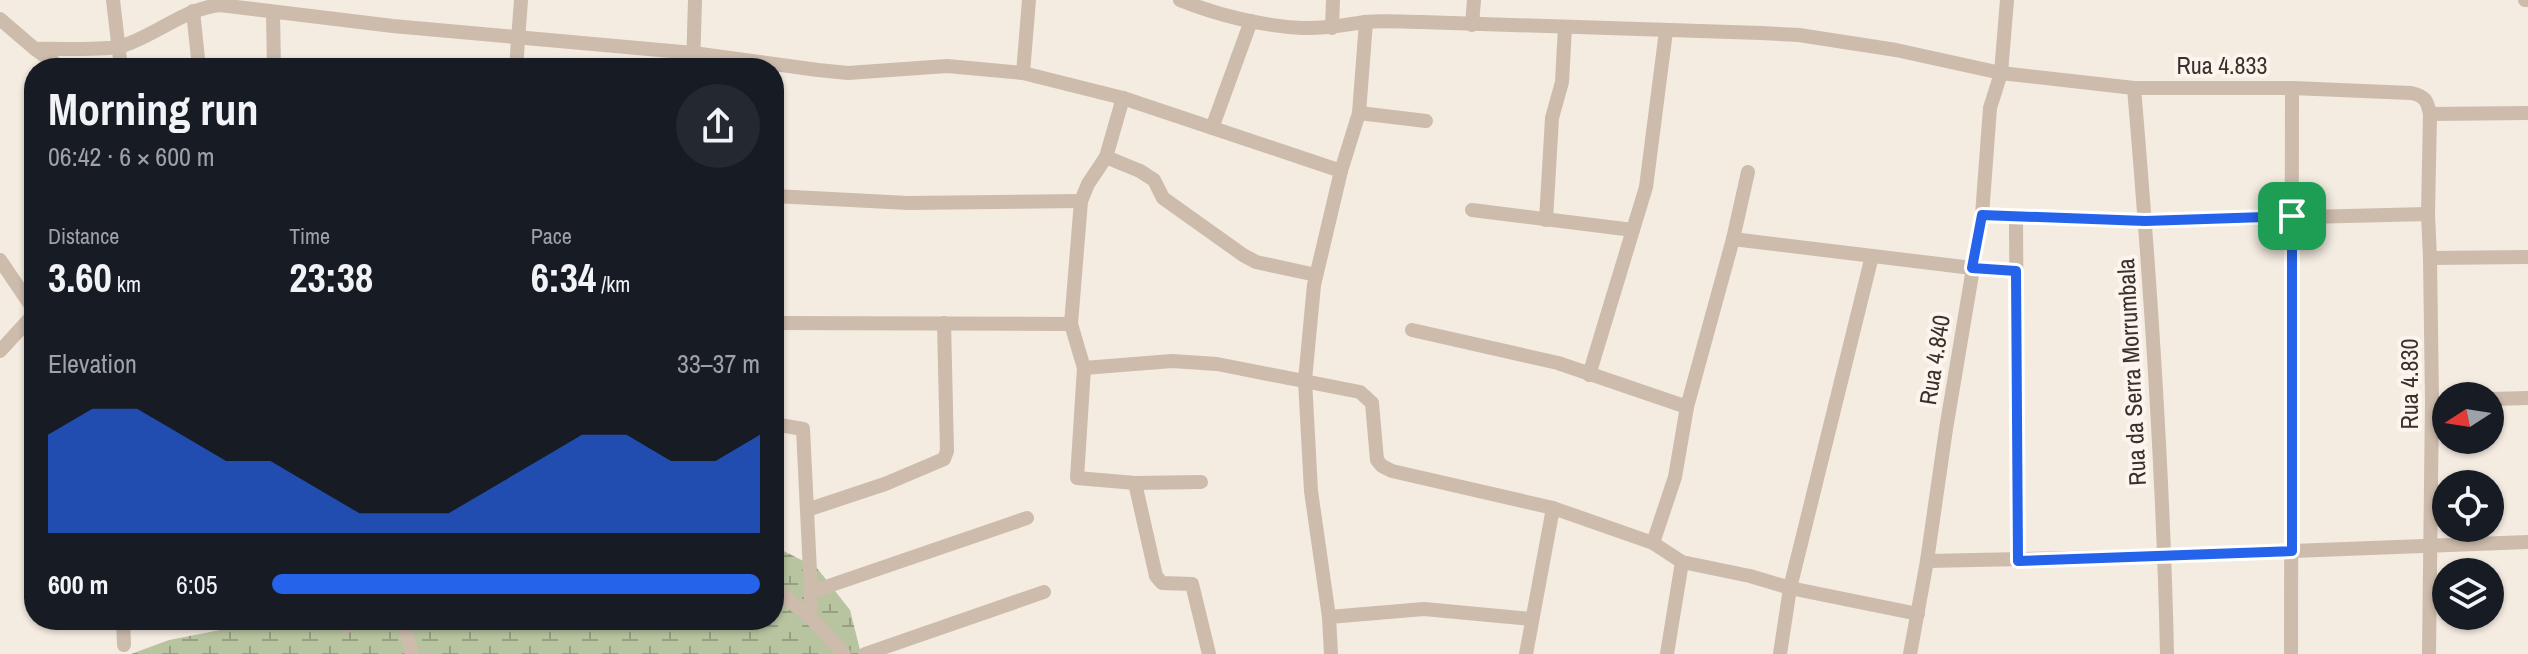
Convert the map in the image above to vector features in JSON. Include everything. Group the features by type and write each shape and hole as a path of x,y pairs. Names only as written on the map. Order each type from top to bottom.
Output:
{"street":[{"path":"113,0 121,58"},
{"path":"517,58 521,0"},
{"path":"693,58 695,0"},
{"path":"1023,73 1029,0"},
{"name":"Rua 4.833","path":"1180,0 1251,21 1301,28 1332,28 1366,22 1421,22 1799,35 1896,50 2001,73 2134,88 2292,88 2411,93 2423,96 2430,114"},
{"path":"1332,28 1333,0"},
{"path":"1472,25 1474,0"},
{"name":"Rua 4.840","path":"1910,654 1982,215 1990,108 2001,73 2007,0"},
{"path":"35,49 120,47 193,11 220,5 519,36 672,58"},
{"path":"275,58 279,9"},
{"path":"193,11 198,58"},
{"path":"0,19 48,58"},
{"path":"1212,128 1251,21"},
{"path":"1331,654 1329,617 1311,491 1305,380 1316,275 1341,171 1359,113 1366,22"},
{"path":"1546,220 1552,118 1562,82 1565,27"},
{"path":"1589,375 1646,187 1666,31"},
{"path":"784,68 848,73 947,66 1023,73 1123,98 1341,171"},
{"name":"Rua da Serra Morrumbala","path":"2134,88 2165,556 2167,654"},
{"path":"2291,654 2292,88"},
{"path":"1123,98 1106,157 1081,201 1071,324 1084,368 1077,478 1135,483 1201,482"},
{"path":"1359,113 1426,121"},
{"path":"2430,114 2528,113"},
{"name":"Rua 4.830","path":"2430,114 2428,214 2438,382"},
{"path":"1106,157 1154,180 1163,198 1243,255 1256,262 1316,275"},
{"path":"1653,543 1675,477 1687,407 1748,172"},
{"path":"784,197 908,203 1081,201"},
{"path":"1472,210 1633,230"},
{"path":"1982,215 2145,221 2428,214"},
{"path":"2016,217 2018,561"},
{"path":"1733,239 2016,271"},
{"path":"1780,654 1790,588 1872,256"},
{"path":"2430,258 2528,257"},
{"path":"0,260 24,297"},
{"path":"0,351 24,323"},
{"path":"784,323 1071,324"},
{"path":"807,510 885,484 944,459 947,451 944,323"},
{"path":"1412,330 1558,363 1687,407"},
{"path":"1084,368 1172,361 1217,364 1360,392 1369,399 1373,410 1377,460 1392,471 1553,508 1653,543 1682,562 1918,614"},
{"path":"2504,399 2528,398"},
{"path":"784,426 803,429 810,617"},
{"name":"Rua 4.830","path":"2429,654 2429,547 2435,454"},
{"path":"1135,483 1156,576 1162,583 1192,584 1209,654"},
{"path":"1526,654 1553,508"},
{"path":"811,592 1027,518"},
{"path":"1927,561 2018,561 2528,542"},
{"path":"1667,654 1682,562"},
{"path":"865,654 1044,592"},
{"path":"784,597 810,617 844,654"},
{"path":"1329,617 1424,609 1531,619"},
{"path":"123,630 124,645"},
{"path":"406,630 412,654"}],"green space":[{"path":"784,551 817,568 850,610 861,654 131,654 169,640 220,630 784,630"}],"route":[{"path":"1982,215 2145,221 2292,216 2292,551 2018,561 2016,271 1972,268 1982,215"}]}
